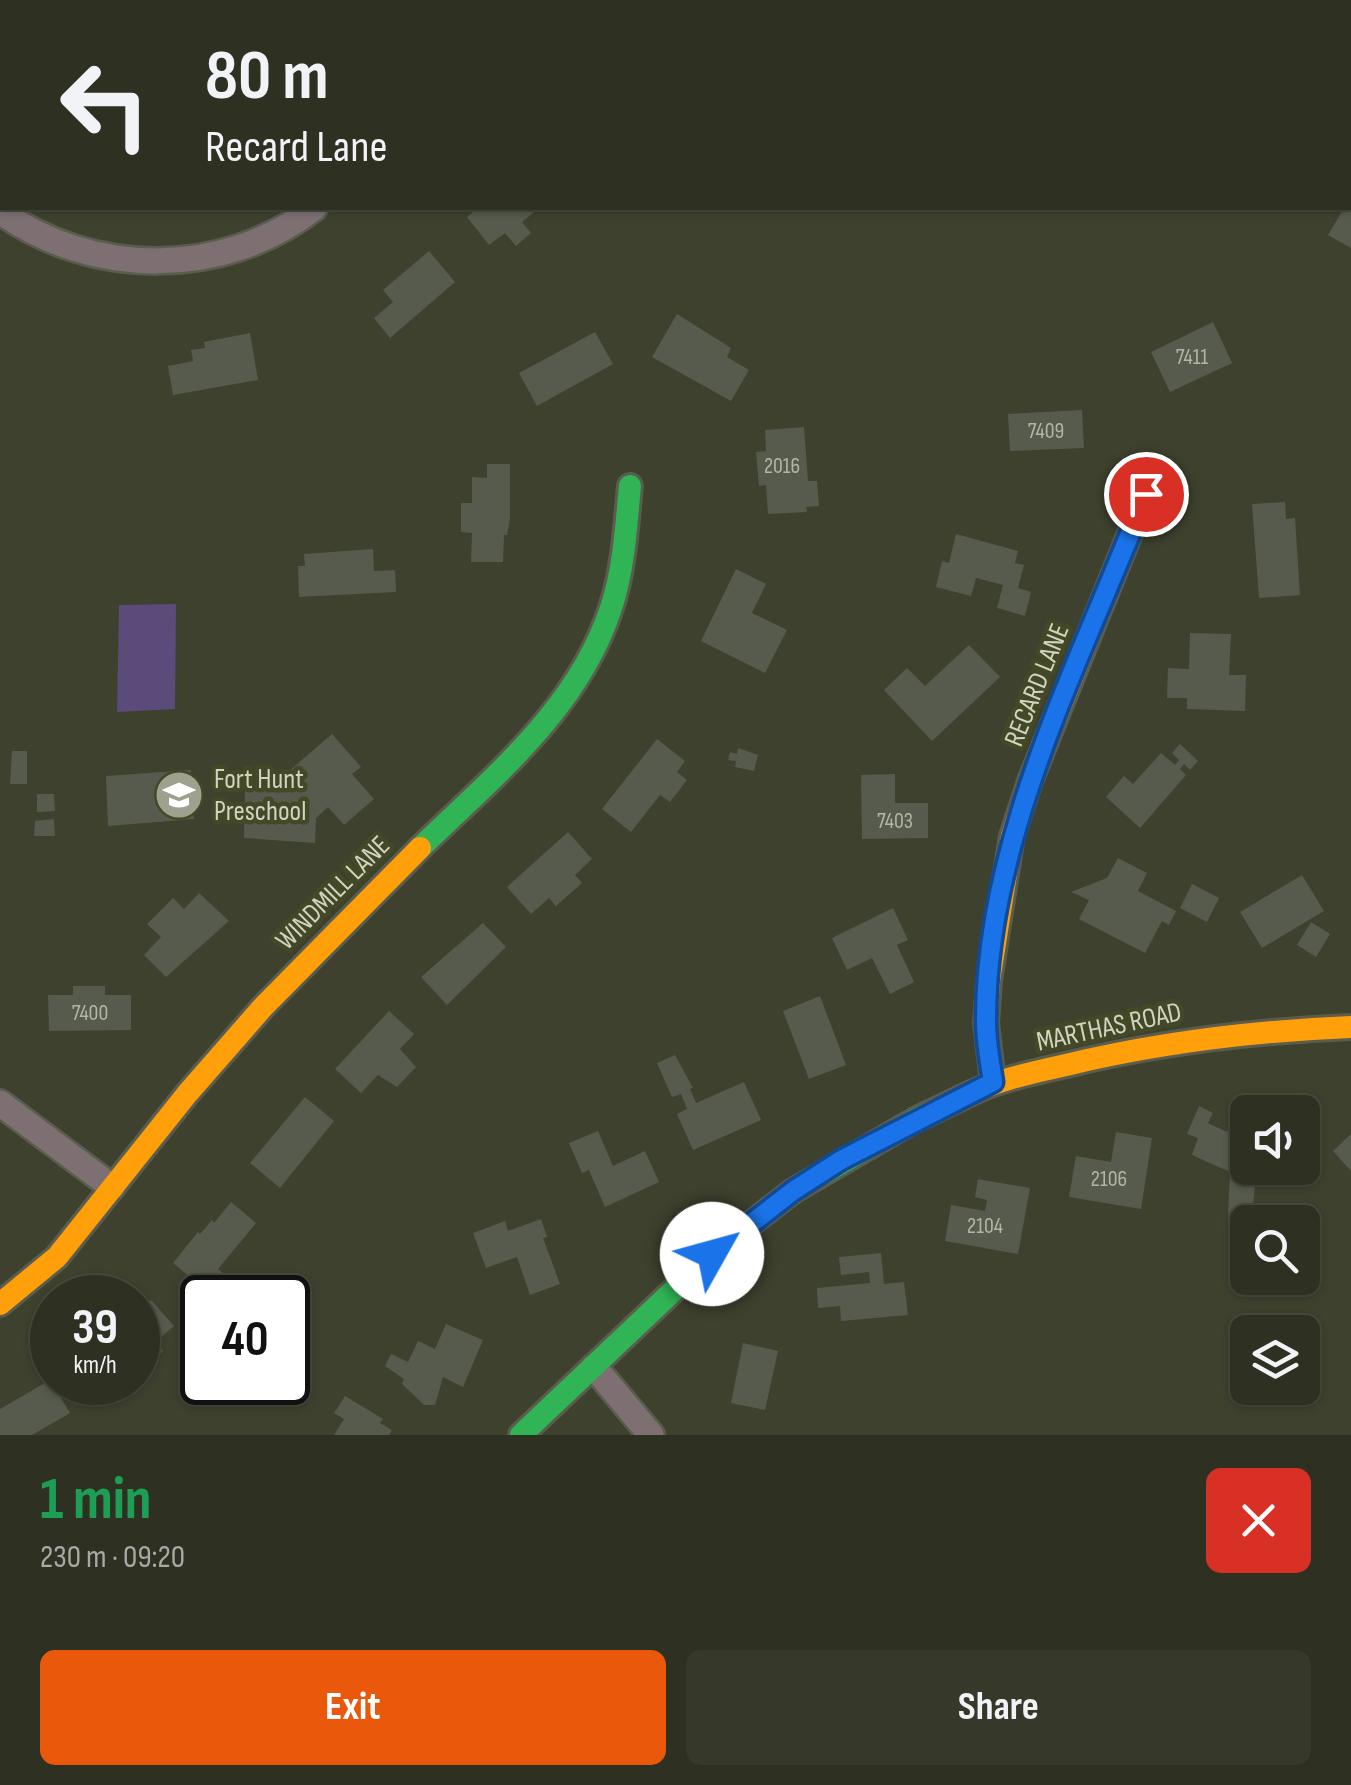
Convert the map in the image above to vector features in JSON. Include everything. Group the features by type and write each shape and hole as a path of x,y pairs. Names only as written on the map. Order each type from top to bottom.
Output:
{"street":[{"path":"0,211 64,246 145,262 198,258 227,251 281,230 311,210"},
{"name":"WINDMILL LANE","path":"0,1304 57,1256 263,1007 533,738 563,703 591,658 611,609 630,486"},
{"name":"RECARD LANE","path":"993,1082 986,1023 989,981 1012,836 1030,780 1146,494"},
{"name":"MARTHAS ROAD","path":"521,1435 712,1254 793,1191 915,1120 993,1082 1136,1048 1262,1031 1351,1027"},
{"path":"0,1102 112,1187"},
{"path":"594,1367 650,1435"}],"shaded area":[{"path":"176,604 175,709 117,712 119,605"}],"building":[{"path":"476,210 537,210 522,222 531,233 516,246 505,233 489,245 467,217"},
{"path":"1343,210 1351,210 1351,248 1328,235"},
{"path":"429,251 455,282 390,338 374,318 393,302 383,290"},
{"path":"677,314 731,348 727,357 749,370 731,401 652,357"},
{"path":"1213,322 1232,363 1170,392 1151,352"},
{"path":"595,332 613,364 537,406 519,373"},
{"path":"250,333 258,380 173,395 168,366 193,361 191,350 205,348 204,342"},
{"path":"1082,410 1084,448 1010,451 1008,414"},
{"path":"804,427 808,481 817,481 819,506 806,507 807,512 768,514 766,485 759,486 756,452 766,451 765,430"},
{"path":"487,464 510,464 510,518 504,535 503,562 471,562 472,533 461,532 461,503 472,503 472,477 487,478"},
{"path":"1285,502 1286,519 1295,518 1300,595 1259,598 1252,504"},
{"path":"956,534 1018,551 1015,563 1024,565 1018,588 1031,592 1025,616 997,608 1003,585 976,578 971,596 936,587 942,561 949,563"},
{"path":"373,549 374,571 395,570 396,592 299,597 298,566 305,566 304,554"},
{"path":"736,569 766,584 752,613 787,630 765,673 701,641"},
{"path":"1190,633 1231,634 1229,675 1246,675 1245,711 1187,709 1187,698 1167,698 1168,668 1189,669"},
{"path":"969,645 1000,677 932,741 884,690 907,668 925,686"},
{"path":"332,734 361,767 352,774 374,799 344,825 328,807 316,818 315,843 244,838 245,788 266,790 276,777 282,777"},
{"path":"657,739 685,761 677,772 687,780 670,802 660,795 631,832 602,809"},
{"path":"1180,744 1198,761 1190,770 1184,764 1180,769 1186,775 1140,828 1106,797 1124,776 1133,784 1161,753 1175,765 1179,760 1172,753"},
{"path":"738,748 758,755 754,771 735,767 736,761 728,760 730,752 737,754"},
{"path":"12,751 27,751 27,784 10,784"},
{"path":"191,770 194,819 108,826 106,776"},
{"path":"895,774 895,803 928,803 928,838 862,839 861,775"},
{"path":"37,794 54,794 55,811 37,812"},
{"path":"54,819 55,836 34,836 35,821"},
{"path":"568,832 592,859 575,875 582,883 556,906 549,898 531,914 507,887"},
{"path":"1118,858 1147,873 1138,891 1176,911 1169,925 1162,921 1145,953 1079,919 1089,900 1071,892 1107,878"},
{"path":"1302,875 1324,911 1262,948 1240,912"},
{"path":"1192,884 1219,898 1207,922 1180,908"},
{"path":"199,893 229,921 166,977 144,955 161,937 147,924 173,898 184,909"},
{"path":"893,908 908,940 897,945 914,982 890,994 872,958 847,970 832,938"},
{"path":"1311,922 1330,934 1316,957 1297,945"},
{"path":"483,923 506,947 447,1005 421,977"},
{"path":"73,986 105,986 105,995 131,995 131,1030 49,1031 48,995 73,995"},
{"path":"820,996 846,1065 809,1079 783,1011"},
{"path":"389,1011 414,1034 400,1049 416,1067 397,1087 378,1075 361,1093 335,1069"},
{"path":"675,1055 693,1088 690,1089 696,1103 744,1082 761,1120 693,1150 677,1114 687,1109 681,1094 672,1097 657,1063"},
{"path":"305,1097 334,1121 280,1188 250,1163"},
{"path":"1199,1106 1213,1113 1208,1123 1227,1132 1230,1125 1230,1172 1192,1155 1198,1138 1187,1134"},
{"path":"598,1131 613,1166 645,1151 659,1182 605,1207 589,1170 582,1173 569,1143"},
{"path":"1116,1132 1152,1138 1141,1209 1069,1197 1076,1156 1111,1162"},
{"path":"1351,1134 1351,1171 1333,1151"},
{"path":"1230,1172 1230,1185 1255,1185 1253,1205 1230,1205 1228,1216"},
{"path":"978,1179 1030,1188 1018,1254 945,1241 951,1205 985,1211 987,1200 975,1197"},
{"path":"231,1202 256,1223 218,1269 225,1275 187,1275 173,1263 198,1232 212,1220 214,1223"},
{"path":"541,1219 547,1237 543,1238 560,1284 530,1295 517,1257 486,1268 473,1233 505,1221 508,1231"},
{"path":"881,1253 884,1284 904,1282 908,1315 841,1321 840,1306 818,1308 817,1288 870,1283 869,1272 841,1275 839,1257"},
{"path":"160,1310 174,1326 160,1338"},
{"path":"446,1324 483,1340 463,1387 443,1377 435,1405 424,1405 402,1384 404,1379 385,1366 391,1354 408,1362 418,1341 435,1349"},
{"path":"743,1343 778,1351 765,1410 731,1403"},
{"path":"30,1392 30,1405 65,1405 70,1413 32,1435 0,1435 0,1409"},
{"path":"345,1396 383,1419 380,1423 392,1430 389,1435 334,1435 344,1419 334,1413"}],"traffic: fast":[{"path":"420,848 504,767 578,678 611,608 624,548 630,486"},
{"path":"521,1435 712,1254 793,1191 915,1120 963,1097"}],"traffic: slow":[{"path":"993,1082 986,1023 989,981 1012,836 1030,781 1146,494"},
{"path":"0,1304 57,1257 187,1094 263,1007 420,848"},
{"path":"963,1097 1013,1078 1137,1050 1279,1031 1351,1027"}],"place":[{"name":"Fort Hunt Preschool","path":"179,795"}],"route":[{"path":"712,1254 793,1191 841,1160 993,1082 986,1023 989,981 1012,836 1030,780 1146,494"}]}
